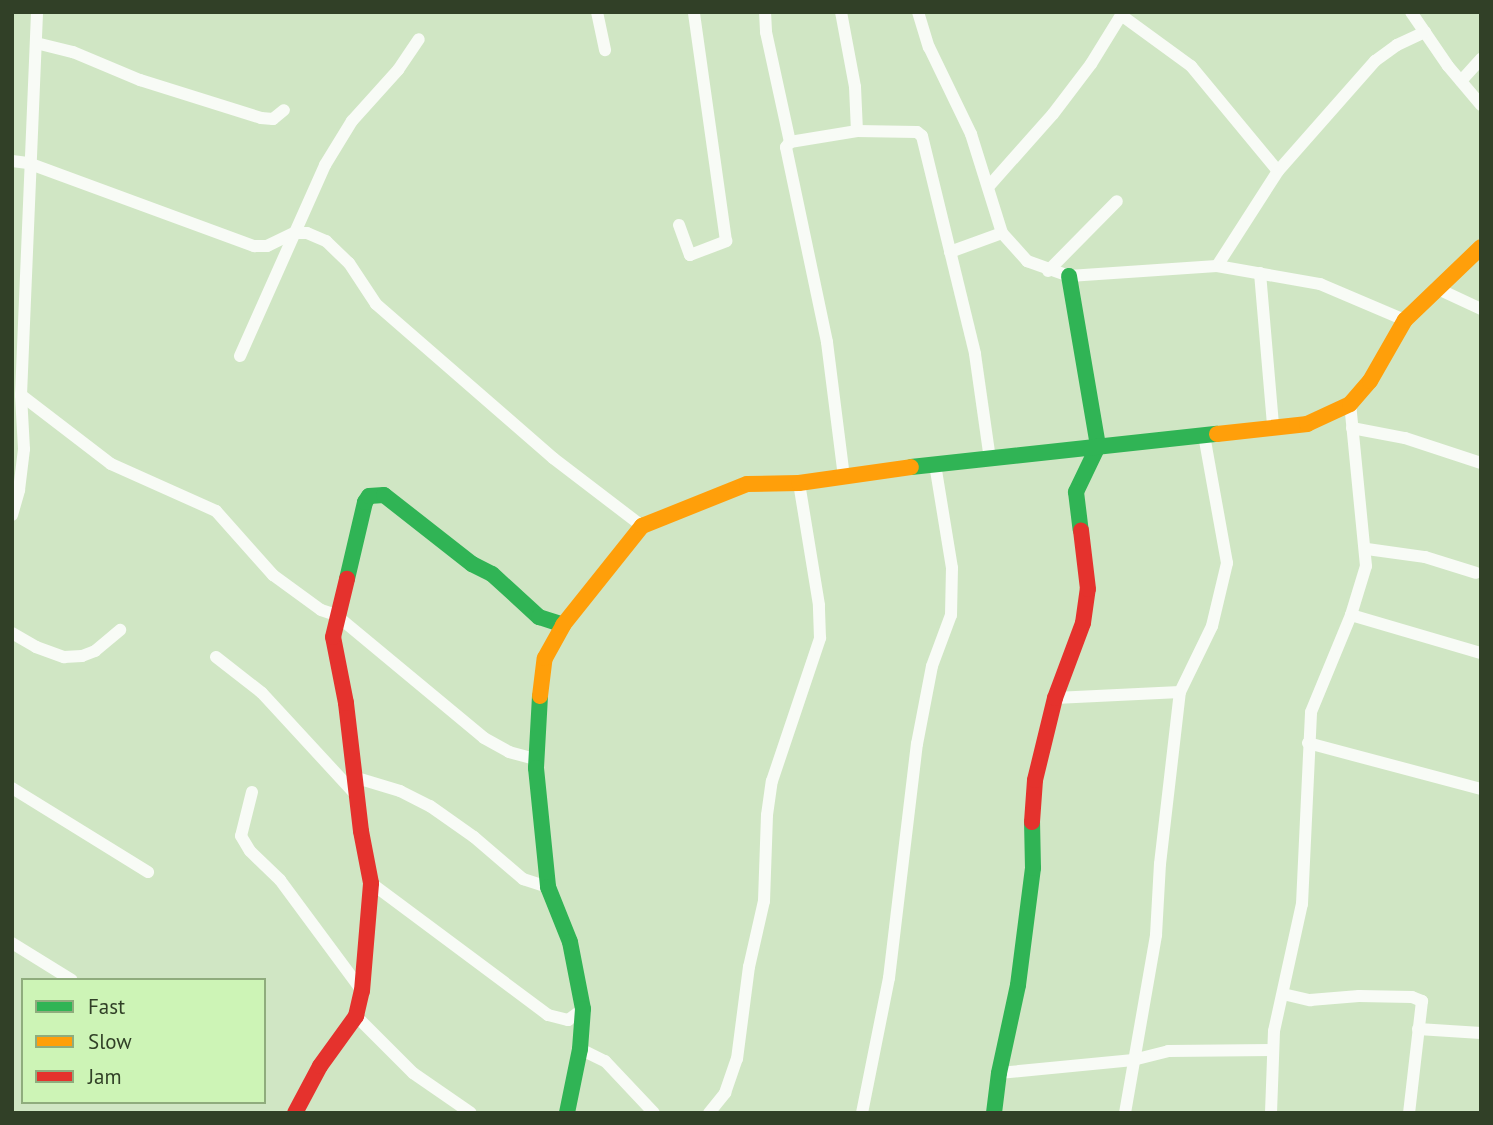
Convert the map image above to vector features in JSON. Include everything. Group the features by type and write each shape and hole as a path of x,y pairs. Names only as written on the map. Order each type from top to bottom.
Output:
{"street":[{"path":"12,515 19,490 24,449 20,395 37,12"},
{"path":"597,12 605,50"},
{"path":"679,225 690,255 726,241 694,12"},
{"path":"765,12 766,32 790,142"},
{"path":"841,12 855,87 857,131"},
{"path":"918,12 929,47 971,134 1002,233 1027,261 1048,271 1069,276 1217,265 1320,284 1405,320"},
{"path":"1411,12 1481,104"},
{"path":"989,186 1053,114 1091,64 1122,14 1191,66 1278,172"},
{"path":"1217,265 1278,172 1375,61 1397,45 1425,32"},
{"path":"240,356 325,165 352,121 398,70 419,39"},
{"path":"36,43 73,52 141,80 261,118 273,120 284,110"},
{"path":"1461,81 1481,59"},
{"path":"844,477 827,342 786,146 790,142 857,131 917,132 922,136 975,354 990,459"},
{"path":"12,160 29,163 244,244 267,246 294,233 315,235 338,249 376,304 553,458 642,526"},
{"path":"1048,271 1117,201"},
{"path":"950,252 1002,233"},
{"path":"568,1113 580,1049 583,1009 570,942 548,887 537,759 541,676 545,658 563,625 608,563 642,526 693,502 747,484 799,483 935,464 1307,424 1350,404 1370,381 1405,320 1481,247"},
{"path":"1260,273 1273,426"},
{"path":"994,1113 999,1073 1018,985 1033,868 1032,799 1055,698 1086,608 1088,589 1076,492 1098,446 1069,276"},
{"path":"1436,288 1481,309"},
{"path":"20,395 111,464 216,511 273,575 321,610 336,615 484,738 509,752 537,759"},
{"path":"1271,1113 1272,1050 1302,904 1311,712 1351,615 1366,566 1367,549 1354,473 1350,404"},
{"path":"1352,428 1405,438 1481,463"},
{"path":"1125,1113 1156,935 1160,864 1180,691 1212,626 1227,563 1204,435"},
{"path":"862,1113 889,978 917,744 932,666 951,615 952,568 935,464"},
{"path":"709,1113 725,1093 737,1059 749,967 764,901 766,815 772,781 820,638 819,605 799,483"},
{"path":"296,1113 320,1066 356,1016 362,991 371,883 357,778 333,637 336,615 365,502 369,496 377,494 397,503 472,564 492,574 539,617 563,625"},
{"path":"1367,549 1425,557 1476,573"},
{"path":"1351,615 1481,653"},
{"path":"12,633 36,647 64,657 82,656 95,651 120,630"},
{"path":"216,657 262,693 359,798"},
{"path":"1055,698 1180,691"},
{"path":"1308,743 1481,789"},
{"path":"357,778 400,790 430,806 474,837 523,879 548,887"},
{"path":"12,788 148,872"},
{"path":"252,792 241,836 250,851 280,880 362,991"},
{"path":"371,883 548,1015 568,1020 583,1009"},
{"path":"12,943 69,978"},
{"path":"1283,994 1310,1000 1359,996 1419,999 1423,1004 1409,1113"},
{"path":"356,1016 412,1073 471,1113"},
{"path":"1418,1029 1481,1033"},
{"path":"580,1049 605,1061 654,1113"},
{"path":"999,1073 1133,1059 1168,1051 1272,1050"}],"traffic: fast":[{"path":"1069,276 1098,446 1076,492 1081,530"},
{"path":"911,467 1217,434"},
{"path":"347,579 365,502 369,496 384,495 472,564 492,574 539,617 563,625"},
{"path":"540,696 536,768 548,887 570,942 583,1009 580,1049 567,1113"},
{"path":"994,1113 999,1073 1018,985 1033,868 1032,822"}],"traffic: slow":[{"path":"1217,434 1307,424 1350,404 1370,381 1405,320 1481,247"},
{"path":"540,696 545,658 563,625 642,526 747,484 799,483 911,467"}],"traffic: jam":[{"path":"1032,822 1035,780 1055,698 1083,623 1088,589 1081,530"},
{"path":"295,1113 320,1066 356,1016 362,991 371,883 361,831 346,703 333,637 347,579"}]}
